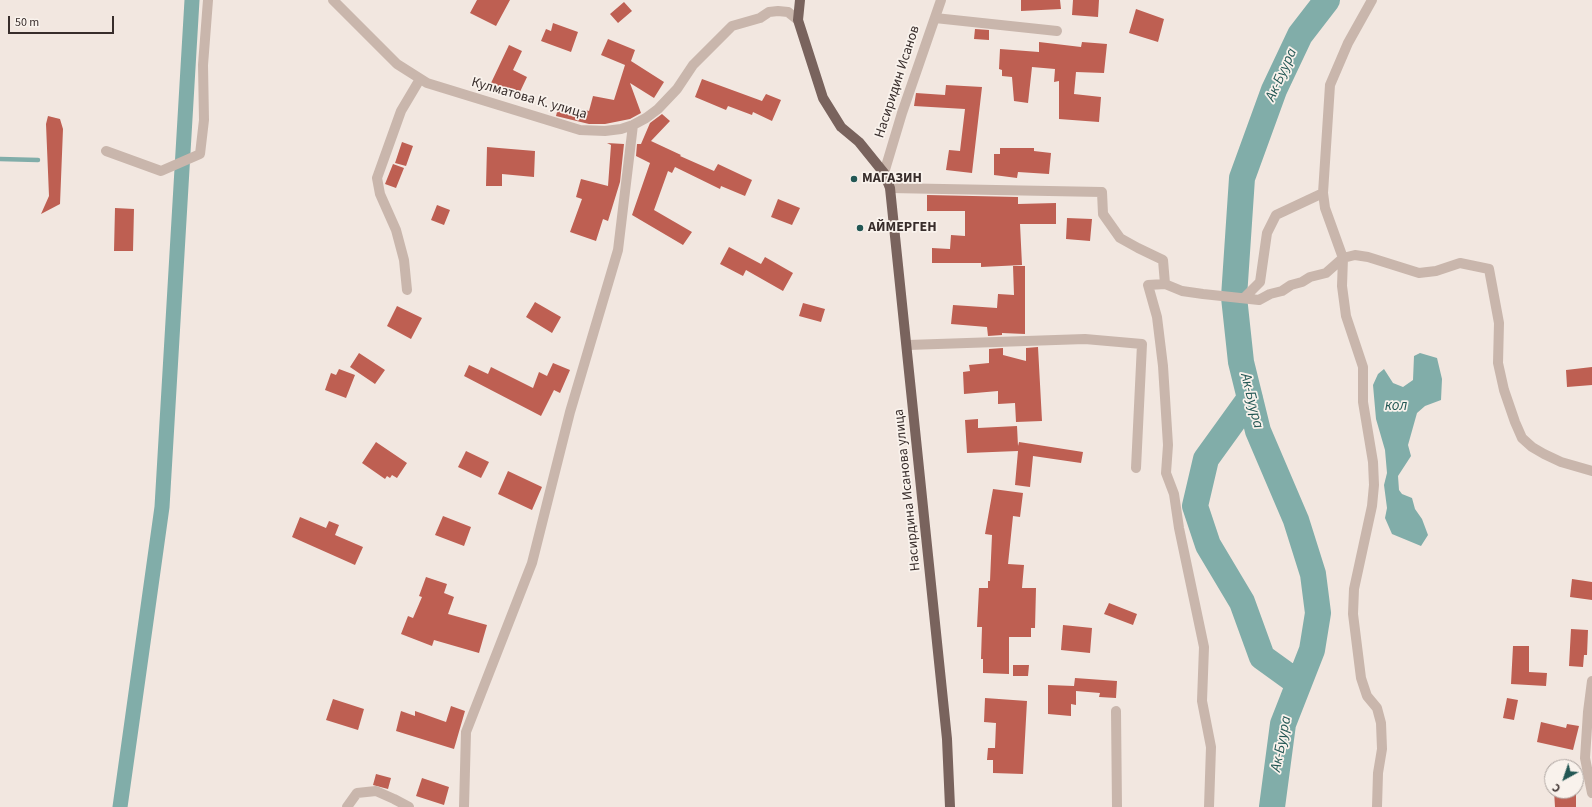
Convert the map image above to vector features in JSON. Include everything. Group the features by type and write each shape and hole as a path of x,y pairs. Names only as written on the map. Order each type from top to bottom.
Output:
{"main road":[{"path":"798,20 800,0"},
{"name":"Насирдина Исанова улица","path":"798,20 823,98 841,127 859,142 884,172 890,188 908,345 947,739 950,807"}],"street":[{"path":"106,151 161,171 200,154 204,120 202,65 208,0"},
{"name":"Кулматова К. улица","path":"333,0 397,64 427,83 580,130 605,131 621,129 646,118 658,109 677,89 693,65 732,26 760,18 769,12 778,11 788,12 798,20"},
{"name":"Насиридин Исанов","path":"884,172 941,0"},
{"path":"1372,0 1348,43 1330,85 1323,193 1325,208 1343,258 1342,286 1346,316 1363,367 1363,402 1373,462 1374,485 1372,506 1354,589 1353,614 1361,678 1367,696 1376,708 1381,723 1382,749 1378,773 1377,807"},
{"path":"935,18 1057,31"},
{"path":"407,290 404,260 396,230 380,194 377,178 401,111 420,79"},
{"path":"464,807 466,732 532,562 570,412 618,250 633,125"},
{"path":"890,188 1102,192 1103,214 1120,238 1163,260 1165,284"},
{"path":"1244,298 1260,282 1267,233 1276,215 1323,193"},
{"path":"1209,807 1210,747 1202,701 1204,647 1179,528 1174,494 1166,472 1168,445 1163,366 1157,317 1148,285 1165,284 1182,291 1259,300 1270,294 1282,291 1291,285 1302,282 1310,277 1326,273 1343,258 1354,255 1368,257 1419,273 1436,271 1460,263 1490,269 1499,323 1498,363 1515,422 1522,438 1532,448 1544,454 1561,462 1592,471"},
{"path":"908,345 1085,339 1142,344 1136,468"},
{"path":"1592,681 1585,758 1592,793"},
{"path":"1116,711 1117,807"},
{"path":"347,807 357,793 376,792 409,807"}],"water":[{"name":"кол","path":"1420,353 1437,358 1442,379 1441,400 1425,406 1417,413 1408,445 1411,456 1398,476 1399,490 1402,494 1412,498 1415,509 1422,519 1428,535 1421,546 1392,534 1385,518 1387,508 1384,485 1387,473 1385,450 1376,419 1373,385 1378,374 1384,369 1393,383 1403,387 1413,380 1414,356"}],"building":[{"path":"477,0 510,0 496,26 470,13"},
{"path":"1021,0 1060,0 1061,9 1021,11"},
{"path":"1073,0 1099,0 1098,17 1072,15"},
{"path":"624,2 632,11 618,23 610,14"},
{"path":"1136,9 1164,19 1158,42 1129,33"},
{"path":"553,23 578,32 571,52 541,41 546,29 551,31"},
{"path":"975,29 989,30 989,40 974,39"},
{"path":"608,39 635,50 631,61 664,82 654,98 630,83 641,113 630,119 605,124 589,124 556,116 559,104 589,111 593,96 614,100 625,65 601,55"},
{"path":"1039,42 1081,47 1082,42 1107,44 1104,73 1076,72 1074,94 1101,97 1099,122 1059,119 1059,81 1054,82 1055,69 1032,67 1028,103 1014,101 1012,77 1002,76 1002,70 999,69 1000,49 1039,52"},
{"path":"509,45 522,51 513,70 527,77 518,96 491,83"},
{"path":"702,79 762,101 766,94 781,100 772,121 753,112 752,115 728,106 726,110 695,97"},
{"path":"946,85 982,87 972,173 946,170 949,150 960,151 965,109 914,106 916,93 945,95"},
{"path":"662,114 670,121 651,141 714,171 718,164 752,180 745,196 721,186 720,189 675,167 672,173 668,171 654,210 692,232 683,245 632,215 650,163 636,156 637,144 641,144 650,123"},
{"path":"48,116 60,119 63,129 60,204 41,214 49,196 46,124"},
{"path":"402,142 413,146 406,166 395,163"},
{"path":"607,143 624,144 620,182 608,221 603,219 596,241 570,232 582,199 576,197 581,179 608,186 611,145"},
{"path":"487,147 535,151 534,177 502,174 502,186 486,186"},
{"path":"1000,148 1034,148 1034,151 1051,153 1049,174 1018,172 1017,178 994,175 994,154 1000,154"},
{"path":"393,164 404,168 396,188 385,184"},
{"path":"927,195 1018,197 1018,204 1056,203 1056,224 1020,224 1022,265 981,267 981,263 932,263 932,248 950,249 951,235 965,236 965,211 927,211"},
{"path":"778,199 800,208 792,225 771,217"},
{"path":"437,205 450,210 444,225 431,220"},
{"path":"115,208 134,209 133,251 114,251"},
{"path":"1067,218 1092,219 1090,241 1066,239"},
{"path":"729,247 761,264 765,257 793,273 783,291 746,270 743,276 720,264"},
{"path":"1013,266 1025,266 1025,334 1002,333 1002,335 988,336 987,327 951,324 953,305 997,308 998,294 1014,295"},
{"path":"535,302 561,317 552,333 526,317"},
{"path":"803,303 825,309 821,322 799,316"},
{"path":"397,306 422,318 411,339 387,326"},
{"path":"1038,347 1042,421 1016,422 1015,403 998,404 998,391 964,394 963,372 970,371 969,365 989,363 989,349 1003,348 1003,355 1026,361 1026,348"},
{"path":"359,353 385,370 375,384 350,367"},
{"path":"553,363 570,370 560,393 554,390 541,416 464,376 469,365 488,374 491,367 533,388 539,372 547,376"},
{"path":"1592,367 1592,385 1567,387 1566,370"},
{"path":"339,369 355,375 346,398 325,390 331,373 336,375"},
{"path":"978,419 978,428 1017,426 1018,446 1019,442 1083,452 1081,463 1033,456 1030,487 1015,485 1018,451 967,453 965,420"},
{"path":"376,442 407,463 397,478 392,475 390,478 387,476 385,479 362,463"},
{"path":"466,451 489,462 481,478 458,467"},
{"path":"508,471 542,487 532,510 498,494"},
{"path":"993,489 1023,493 1020,517 1013,516 1008,564 1024,565 1022,588 1036,588 1035,628 1031,628 1031,637 1009,637 1009,674 983,673 983,659 981,659 982,627 977,627 979,588 988,588 988,581 990,581 992,535 985,534"},
{"path":"443,516 471,527 464,546 435,535"},
{"path":"300,517 326,528 329,521 339,525 335,535 363,547 355,565 292,537"},
{"path":"426,577 447,584 444,593 454,597 448,614 487,625 479,653 434,640 432,646 401,634 408,616 413,618 422,597 419,596"},
{"path":"1572,579 1592,582 1592,600 1570,597"},
{"path":"1109,603 1137,614 1133,625 1104,614"},
{"path":"1063,625 1092,628 1090,653 1061,650"},
{"path":"1571,629 1588,630 1587,655 1584,655 1583,667 1569,666"},
{"path":"1513,646 1529,646 1529,672 1547,673 1546,686 1511,684"},
{"path":"1013,665 1029,665 1028,676 1013,676"},
{"path":"1075,678 1117,681 1116,698 1099,697 1100,693 1076,691 1076,705 1071,704 1071,716 1048,714 1048,685 1074,686"},
{"path":"985,698 1027,701 1023,774 993,773 993,760 987,760 988,748 995,748 996,723 984,722"},
{"path":"1507,698 1518,700 1514,720 1503,718"},
{"path":"333,699 364,709 358,730 326,720"},
{"path":"451,706 465,711 454,749 396,731 401,711 415,716 415,711 446,722"},
{"path":"1541,722 1566,728 1567,724 1579,726 1573,750 1537,742"},
{"path":"376,774 391,778 388,789 373,785"},
{"path":"422,778 449,787 444,805 416,796"},
{"path":"1554,799 1576,799 1576,807 1555,807"}],"waterway":[{"path":"120,807 162,507 192,0"},
{"name":"Ак-Буура","path":"1272,807 1283,724 1312,650 1318,613 1313,574 1296,520 1258,431 1241,362 1234,297 1242,178 1274,90 1300,35 1327,0"},
{"path":"0,159 38,160"},
{"path":"1250,398 1206,459 1195,506 1208,545 1242,602 1262,657 1298,683"}],"place":[{"name":"МАГАЗИН","path":"854,179"},
{"name":"АЙМЕРГЕН","path":"860,228"}]}
